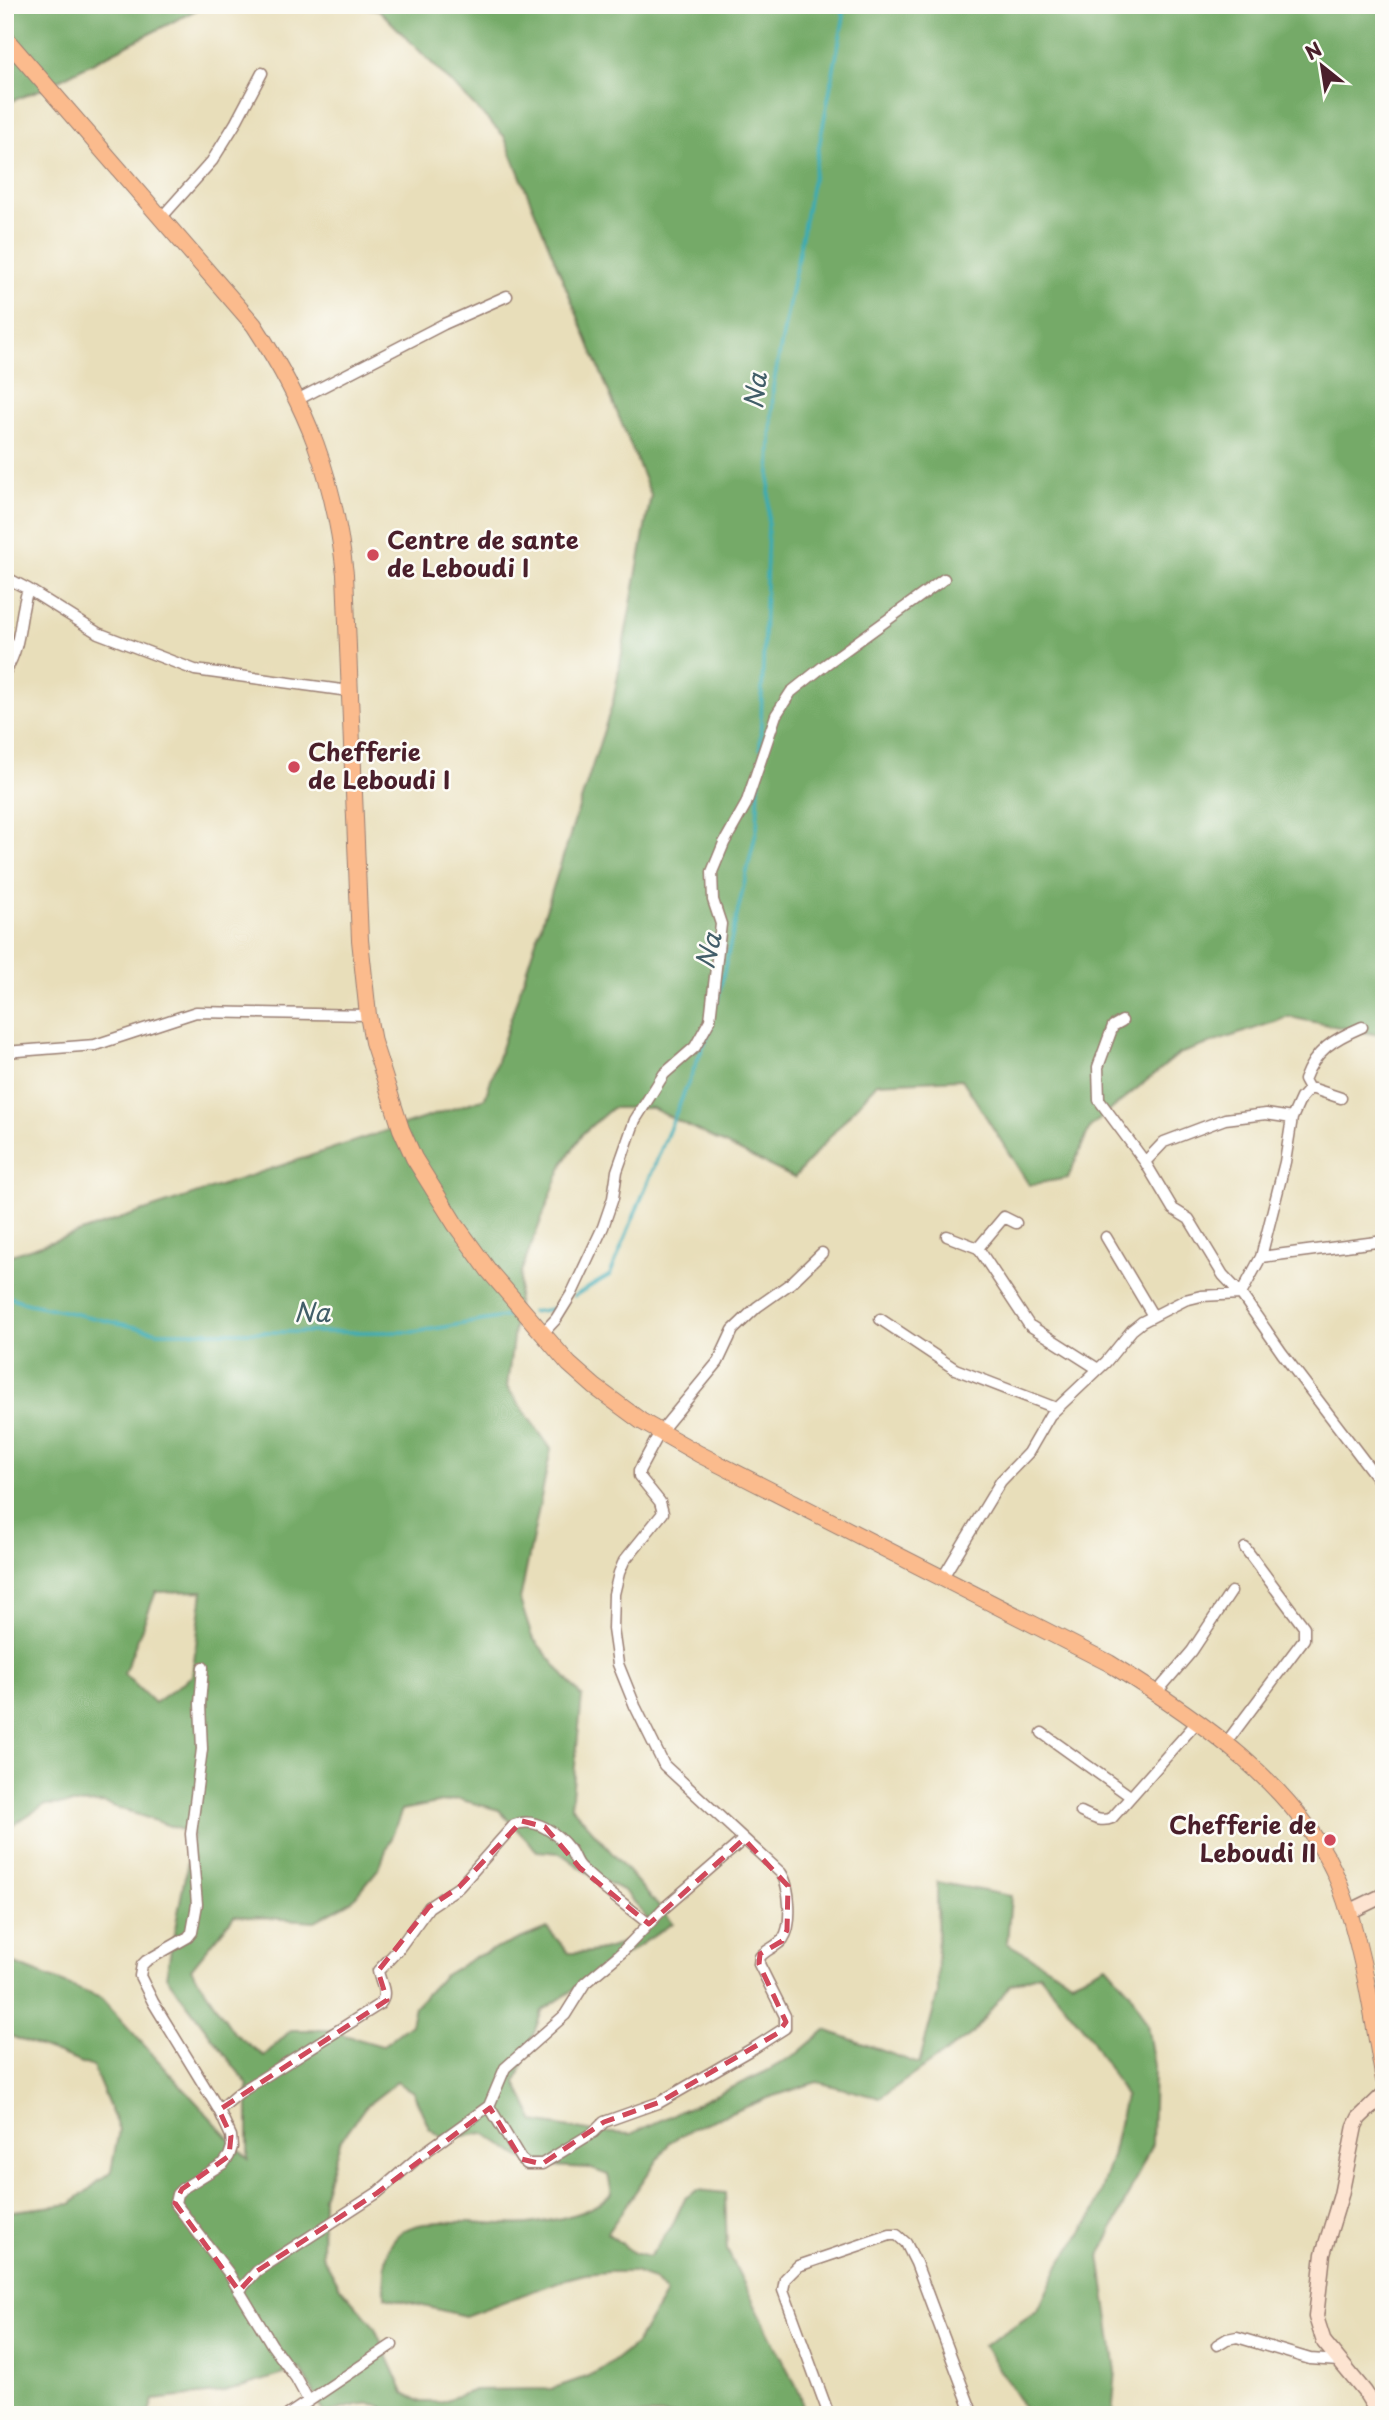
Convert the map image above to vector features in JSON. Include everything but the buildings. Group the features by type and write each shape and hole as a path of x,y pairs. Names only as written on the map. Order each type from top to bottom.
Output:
{"main road":[{"path":"5,38 254,326 298,400 318,447 330,484 340,530 345,574 359,940 368,1015 381,1071 401,1129 414,1158 455,1224 489,1271 569,1364 595,1387 660,1432 1109,1663 1157,1692 1226,1743 1278,1792 1305,1825 1338,1881 1349,1912 1384,2080"}],"street":[{"path":"161,218 212,162 262,73"},
{"path":"298,400 444,324 506,296"},
{"path":"5,577 98,633 195,670 349,691"},
{"path":"542,1334 556,1319 572,1293 603,1227 613,1198 617,1171 635,1120 664,1074 695,1047 707,1029 721,924 713,900 712,872 724,843 746,804 776,715 791,692 816,671 944,579"},
{"path":"5,672 19,644 28,589"},
{"path":"5,1052 95,1045 196,1012 368,1015"},
{"path":"1122,1021 1113,1026 1098,1067 1100,1100 1145,1162 1172,1209 1189,1219 1223,1275 1241,1294 1282,1353 1384,1487"},
{"path":"1309,1089 1304,1080 1310,1063 1336,1037 1362,1027"},
{"path":"1241,1294 1261,1256 1292,1118 1301,1098 1309,1089"},
{"path":"1309,1089 1341,1098"},
{"path":"1145,1162 1164,1142 1225,1119 1266,1114 1292,1118"},
{"path":"978,1248 1004,1217 1016,1223"},
{"path":"947,1236 978,1248 1029,1325 1098,1369"},
{"path":"1106,1237 1153,1316"},
{"path":"1261,1256 1384,1241"},
{"path":"489,2106 521,2159 527,2164 542,2164 594,2133 604,2122 660,2102 785,2028 785,2016 759,1964 760,1957 782,1941 787,1930 788,1886 781,1872 664,1765 618,1664 614,1647 614,1594 618,1573 624,1562 663,1513 660,1502 639,1476 639,1471 660,1432 718,1362 733,1329 757,1307 791,1283 822,1253"},
{"path":"943,1577 1001,1480 1028,1453 1050,1415 1098,1369 1132,1330 1153,1316 1193,1298 1241,1294"},
{"path":"880,1320 955,1369 1056,1408"},
{"path":"1226,1743 1289,1661 1304,1639 1305,1633 1304,1627 1245,1548"},
{"path":"1157,1692 1192,1651 1231,1592"},
{"path":"203,1667 202,1749 191,1834 197,1904 192,1932 146,1961 142,1965 140,1976 232,2136 232,2147 224,2163 182,2189 177,2194 175,2203 228,2273 308,2400"},
{"path":"1081,1812 1098,1820 1106,1821 1112,1818 1198,1721"},
{"path":"1042,1733 1130,1796"},
{"path":"219,2110 239,2093 380,2004 385,1999 385,1994 378,1971 397,1951 429,1907 459,1887 514,1825 522,1822 537,1823 545,1827 568,1848 580,1868 649,1924"},
{"path":"239,2291 257,2270 377,2193 421,2155 489,2106 505,2068 565,2015 585,1983 744,1839"},
{"path":"1349,1912 1384,1895"},
{"path":"1373,2415 1373,2405 1365,2392 1324,2342 1316,2317 1323,2254 1341,2195 1355,2126 1359,2118 1384,2094"},
{"path":"829,2415 783,2290 785,2279 790,2271 798,2266 890,2235 897,2235 906,2243 916,2263 973,2415"},
{"path":"1217,2345 1237,2337 1310,2359 1339,2361"},
{"path":"288,2415 392,2345"}],"highlighted area":[{"path":"522,1821 545,1827 580,1868 649,1924 744,1839 788,1886 787,1930 782,1941 760,1954 759,1964 786,2022 778,2033 660,2102 604,2122 542,2164 521,2159 490,2108 377,2193 257,2271 239,2291 175,2203 182,2189 229,2156 231,2136 219,2110 387,2000 378,1971 429,1907 459,1887"}],"green space":[{"path":"5,5 206,5 39,90 5,104"},
{"path":"352,5 1384,5 1384,1036 1289,1017 1179,1054 1090,1127 1068,1178 1029,1185 962,1079 877,1083 794,1178 652,1108 612,1108 583,1133 563,1164 521,1272 507,1387 551,1449 520,1600 532,1637 582,1697 571,1806 673,1923 542,2011 516,2083 535,2122 594,2132 631,2134 765,2072 798,2053 825,2030 919,2064 938,1993 937,1882 1011,1896 1007,1943 1072,1981 1106,1965 1130,1992 1147,2024 1154,2066 1152,2144 1100,2256 1116,2371 1112,2415 1026,2415 984,2346 1038,2310 1060,2263 1092,2217 1112,2156 1125,2096 1086,2031 1039,1974 1010,1985 973,2033 880,2098 817,2082 768,2098 694,2128 670,2142 607,2233 634,2253 649,2257 672,2226 685,2198 698,2190 725,2193 727,2250 801,2396 804,2415 392,2415 385,2408 369,2404 325,2414 301,2369 225,2392 154,2400 149,2415 11,2415 12,2403 5,2400 5,2212 71,2204 111,2171 119,2130 93,2067 5,2034 5,1960 101,1998 248,2159 248,2085 166,1976 193,1834 104,1803 44,1805 5,1830 5,1257 485,1098 613,702 651,495 504,136 379,10","holes":["203,1591 192,1676 154,1703 124,1674 156,1592","458,1799 499,1810 537,1851 560,1853 585,1871 624,1891 638,1906 649,1924 622,1943 602,1950 580,1953 569,1953 547,1928 475,1957 443,1976 415,2006 411,2024 382,2046 327,2030 291,2030 264,2056 234,2033 191,1969 234,1916 315,1921 352,1901 379,1868 402,1810","397,2082 413,2092 429,2128 444,2139 484,2133 533,2165 589,2168 608,2175 612,2194 583,2211 528,2224 434,2222 416,2226 401,2233 388,2250 385,2297 465,2316 585,2274 634,2272 654,2279 666,2293 636,2344 606,2367 551,2389 475,2390 440,2402 421,2402 404,2393 374,2326 340,2287 322,2255 323,2197 340,2142 365,2107"]}],"waterway":[{"name":"Na","path":"760,748 773,387 844,16 839,5"},
{"name":"Na","path":"717,1002 757,828 759,780"},
{"name":"Na","path":"574,1296 610,1275 711,1027"},
{"name":"Na","path":"5,1295 26,1303 158,1332 415,1332 521,1314"},
{"name":"Na","path":"532,1312 552,1309 561,1304"}],"place":[{"name":"Centre de sante de Leboudi I","path":"373,555"},
{"name":"Chefferie de Leboudi I","path":"294,767"},
{"name":"Chefferie de Leboudi II","path":"1330,1840"}]}
